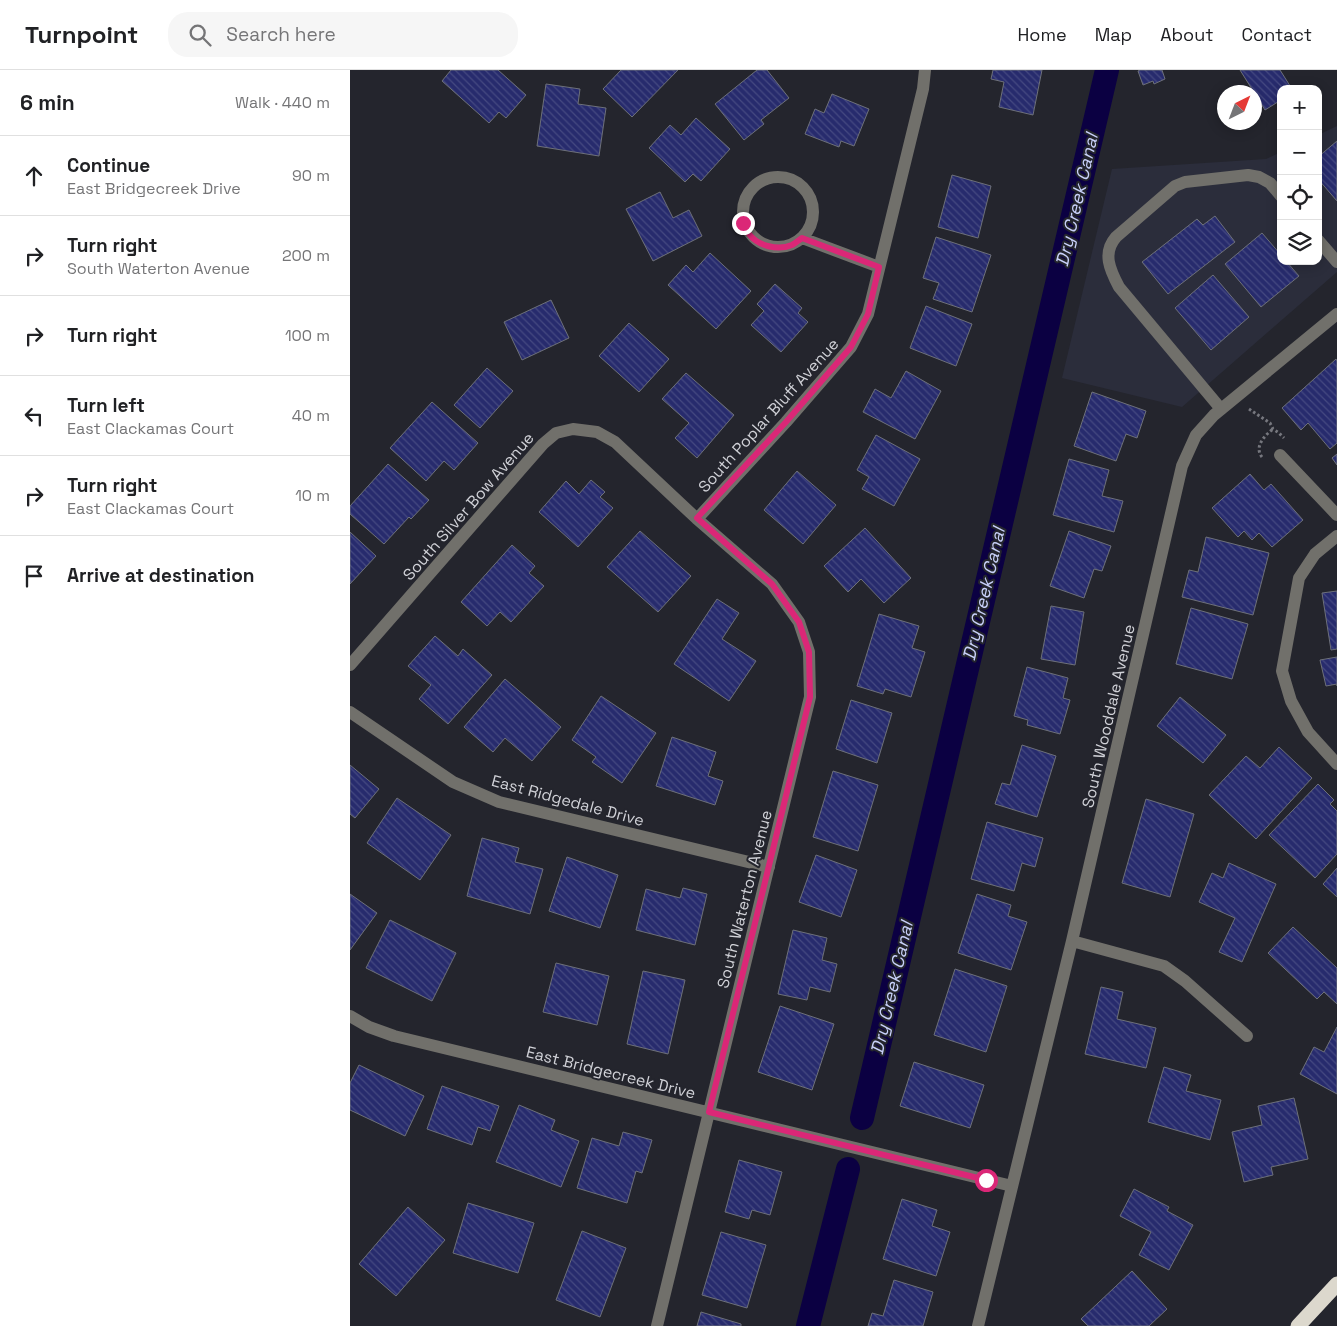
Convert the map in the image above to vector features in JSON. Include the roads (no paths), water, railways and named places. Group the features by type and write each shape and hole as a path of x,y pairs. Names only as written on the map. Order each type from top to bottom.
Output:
{"highway":[{"path":"1298,1326 1337,1284"}],"street":[{"name":"South Poplar Bluff Avenue","path":"697,518 786,422 851,347 868,314 923,89 925,70"},
{"path":"1221,409 1119,287 1112,273 1108,255 1112,242 1116,237 1175,186 1185,182 1248,175 1259,177 1270,183 1277,191"},
{"path":"782,177 793,180 809,196 813,207 813,218 809,229 802,238 792,245 781,248 768,247 758,242 749,234 743,223 742,211 745,199 751,189 760,181 782,177"},
{"path":"802,238 879,267"},
{"path":"1322,245 1337,262"},
{"name":"South Wooddale Avenue","path":"978,1326 1072,941 1182,466 1196,435 1214,415 1337,314"},
{"name":"South Silver Bow Avenue","path":"350,665 543,444 556,433 573,429 597,432 615,442 697,518"},
{"path":"1280,455 1337,515"},
{"name":"South Waterton Avenue","path":"657,1326 810,697 809,652 799,622 772,584 697,518"},
{"path":"1337,536 1315,554 1299,578 1282,671 1291,701 1308,732 1337,764"},
{"name":"East Ridgedale Drive","path":"350,712 453,782 499,802 769,868"},
{"path":"1072,941 1164,966 1185,981 1247,1036"},
{"name":"East Bridgecreek Drive","path":"350,1016 369,1027 394,1036 1012,1186"}],"waterway":[{"name":"Dry Creek Canal","path":"862,1118 1107,70"},
{"name":"Dry Creek Canal","path":"808,1326 848,1169"}]}
